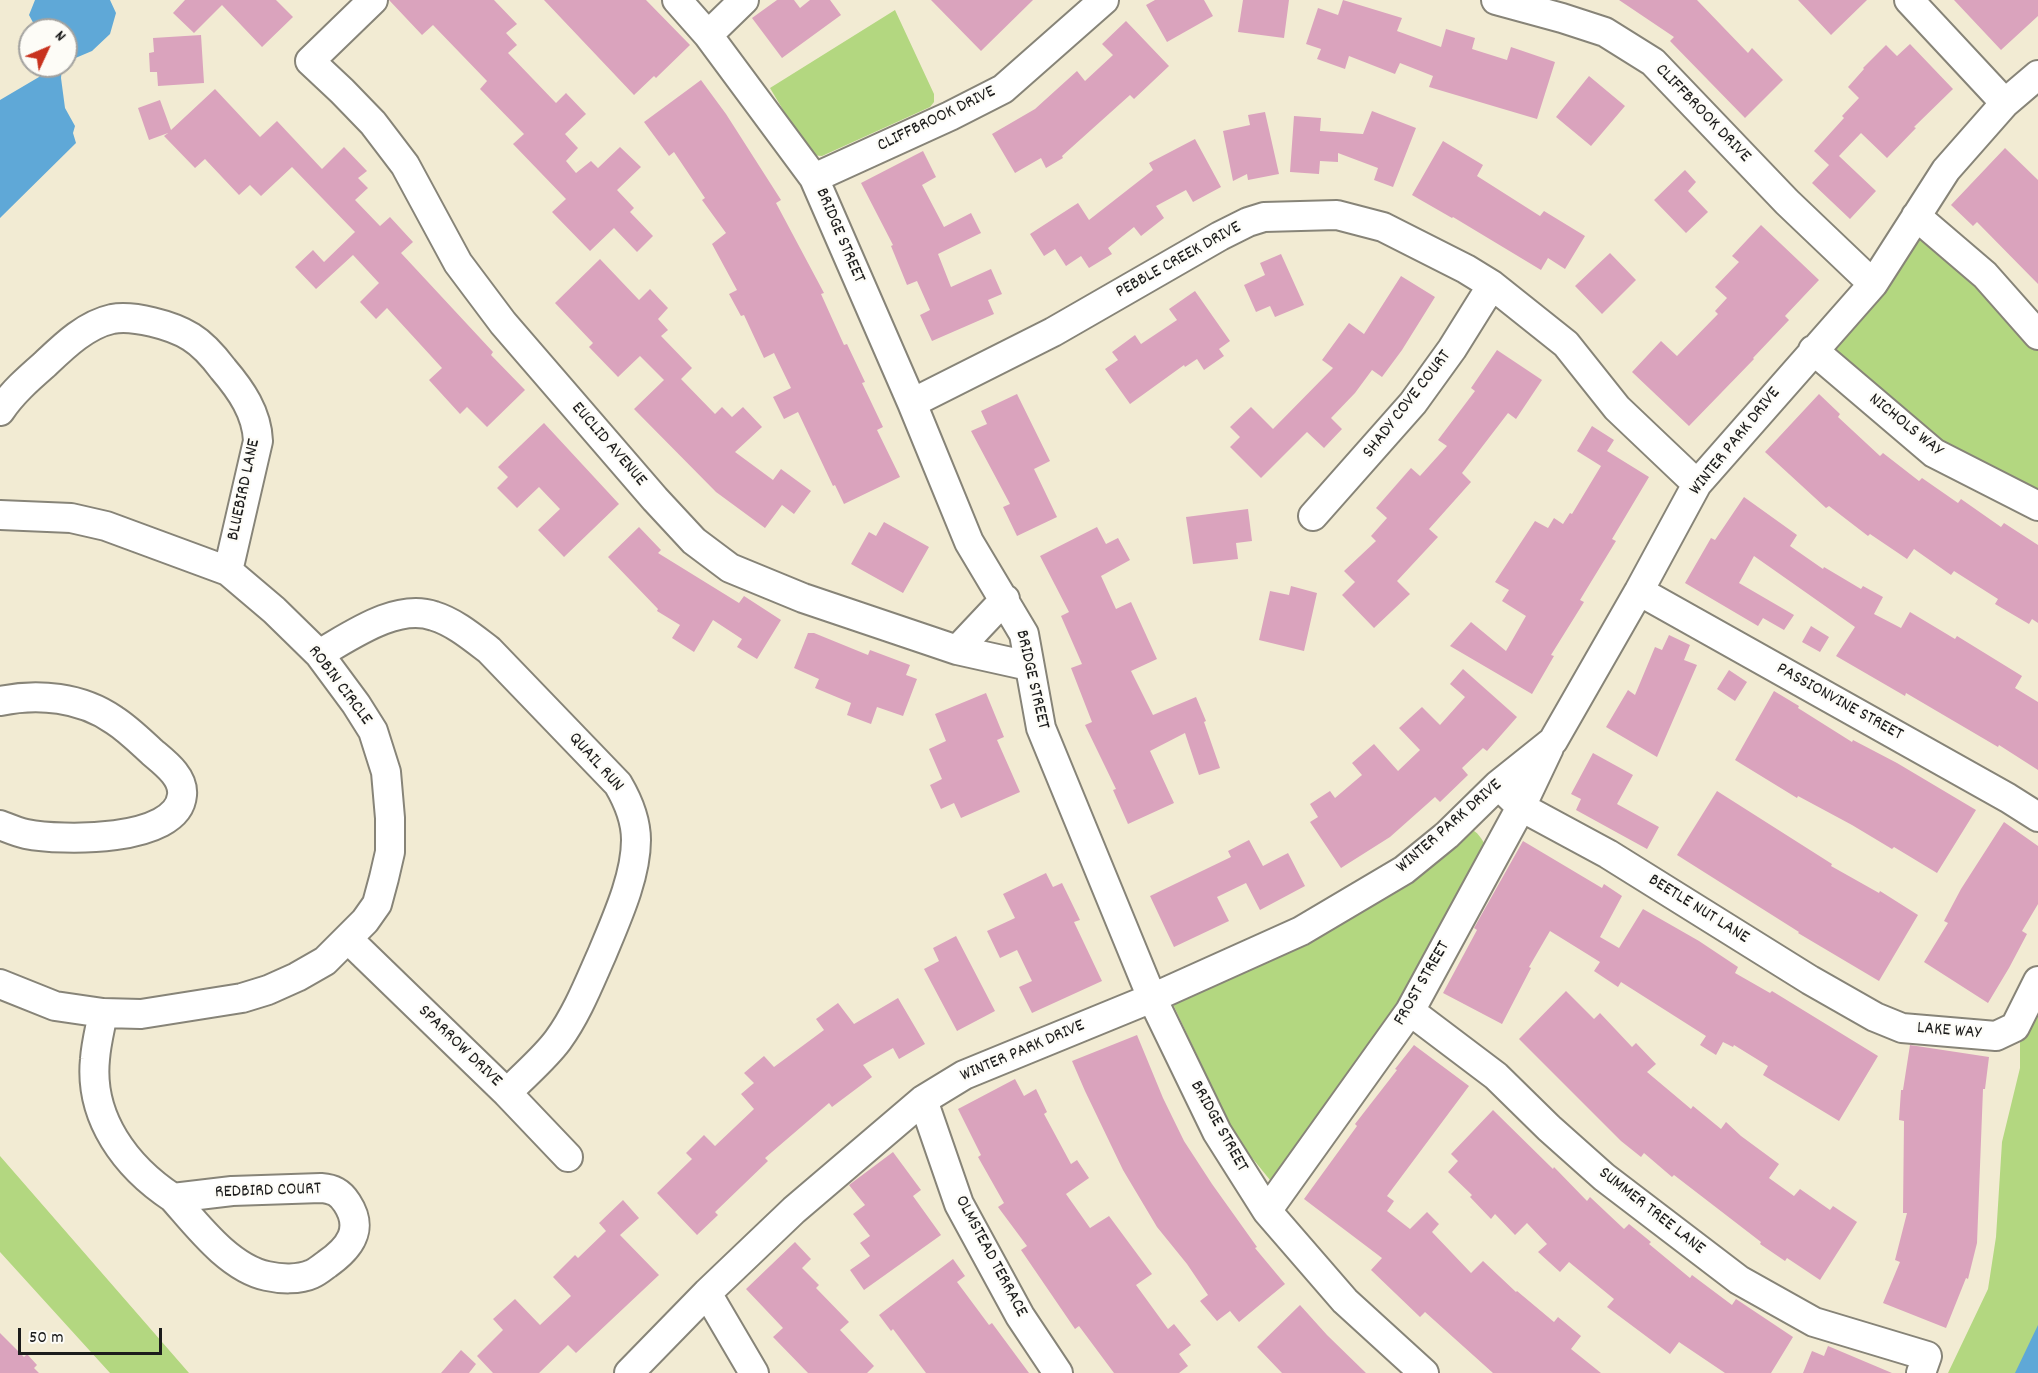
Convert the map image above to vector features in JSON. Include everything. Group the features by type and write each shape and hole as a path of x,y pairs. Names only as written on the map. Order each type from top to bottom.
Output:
{"street":[{"name":"EUCLID AVENUE","path":"373,0 310,61 373,123 405,165 458,263 503,323 694,541 730,568 803,598 957,650 1029,666"},
{"name":"BRIDGE STREET","path":"677,0 708,35 814,178 912,403 969,543 1005,599 1024,634 1041,728 1152,998 1217,1132 1267,1211 1345,1301 1424,1373"},
{"path":"708,35 744,0"},
{"name":"CLIFFBROOK DRIVE","path":"814,178 950,116 1003,89 1104,0"},
{"name":"CLIFFBROOK DRIVE","path":"1496,0 1605,32 1653,62 1787,202 1873,284"},
{"path":"1909,0 2005,103"},
{"name":"WINTER PARK DRIVE","path":"634,1372 707,1293 794,1210 922,1100 964,1075 1152,998 1301,931 1395,875 1447,835 1498,785 1553,741 1640,591 1697,484 1873,284 1946,170 2005,103 2038,75"},
{"name":"PEBBLE CREEK DRIVE","path":"912,403 1053,332 1248,222 1264,218 1336,215 1383,227 1466,269 1492,285 1566,344 1617,408 1697,484"},
{"path":"1916,216 1985,275 2038,335"},
{"name":"SHADY COVE COURT","path":"1313,516 1413,403 1452,349 1492,285"},
{"name":"BLUEBIRD LANE","path":"0,411 21,386 57,352 81,333 110,320 131,318 171,328 191,337 210,353 232,379 248,404 258,427 258,441 228,571"},
{"name":"NICHOLS WAY","path":"1813,350 1934,453 2038,506"},
{"name":"ROBIN CIRCLE","path":"0,515 71,518 106,525 228,571 274,610 319,654 356,704 373,731 386,772 390,818 390,852 384,878 376,904 365,921 325,961 268,990 242,998 141,1014 103,1013 55,1006 0,984"},
{"name":"PASSIONVINE STREET","path":"1640,591 2038,817"},
{"path":"957,650 1005,599"},
{"name":"QUAIL RUN","path":"319,654 395,615 415,612 434,616 465,632 489,650 618,784 627,799 635,824 636,842 631,875 619,914 583,997 557,1041 507,1093"},
{"path":"0,700 16,697 48,697 75,702 98,710 115,720 167,765 181,783 182,795 179,808 165,821 138,832 60,837 26,834 0,825"},
{"name":"FROST STREET","path":"1267,1211 1410,1011 1521,807 1553,741"},
{"name":"BEETLE NUT LANE","path":"1498,785 1521,807 1608,854 1810,980 1875,1017 1902,1028"},
{"name":"SPARROW DRIVE","path":"348,939 507,1093 568,1157"},
{"name":"LAKE WAY","path":"1902,1028 1996,1036 2015,1027 2038,981"},
{"name":"SUMMER TREE LANE","path":"1410,1011 1496,1076 1604,1177 1739,1280 1814,1322 1924,1365"},
{"name":"REDBIRD COURT","path":"103,1013 94,1061 95,1088 103,1121 133,1166 151,1183 173,1198 227,1256 266,1276 294,1279 312,1274 341,1254 351,1240 355,1223 344,1197 334,1190 321,1188 232,1191 173,1198"},
{"name":"OLMSTEAD TERRACE","path":"922,1100 958,1204 1020,1316 1058,1373"},
{"path":"707,1293 754,1373"}],"green space":[{"path":"895,10 934,94 934,102 930,107 822,156 810,155 770,88"},
{"path":"1919,230 2038,347 2038,498 1916,430 1831,355 1862,318 1904,245"},
{"path":"1468,829 1477,833 1487,848 1417,978 1281,1177 1270,1180 1236,1138 1171,1000"},
{"path":"2038,1004 2038,1373 1948,1373 1988,1289 1996,1237 2002,1142 2020,1068 2020,1036"},
{"path":"0,1156 189,1373 110,1373 0,1252"}],"water":[{"path":"35,0 110,0 116,13 110,34 92,51 78,57 78,18 31,18 29,15"},
{"path":"37,78 61,78 65,108 75,126 73,133 76,143 0,218 0,100"},
{"path":"2038,1325 2038,1373 2015,1373"}],"building":[{"path":"185,0 276,0 293,17 262,47 222,5 194,33 173,13"},
{"path":"389,0 494,0 517,24 506,33 517,45 508,53 556,103 566,93 586,114 565,134 578,148 566,161 576,173 591,161 598,168 620,147 641,167 617,190 634,208 630,212 653,236 637,252 614,228 590,251 552,212 566,199 513,144 524,134 480,89 487,81 433,25 422,35"},
{"path":"544,0 646,0 690,45 656,78 654,76 634,95"},
{"path":"777,0 794,0 800,8 810,0 830,0 841,15 782,58 752,18"},
{"path":"931,0 1033,0 981,51"},
{"path":"1155,0 1204,0 1213,16 1167,42 1146,5"},
{"path":"1243,0 1289,0 1284,38 1238,32"},
{"path":"1343,0 1402,18 1397,31 1441,47 1446,29 1475,38 1472,49 1507,60 1511,47 1555,62 1537,119 1429,87 1433,76 1400,63 1395,74 1349,56 1345,69 1317,59 1321,49 1306,44 1318,8 1338,15"},
{"path":"1619,0 1697,0 1748,53 1752,48 1783,80 1745,118 1670,41 1674,37"},
{"path":"1798,0 1867,0 1831,35"},
{"path":"1954,0 2038,0 2038,16 2001,50"},
{"path":"1126,21 1169,66 1134,99 1130,95 1062,156 1063,158 1046,168 1041,158 1015,173 992,134 1035,109 1077,71 1085,81 1113,55 1102,44"},
{"path":"201,35 204,83 158,86 157,72 150,72 149,53 154,52 153,38"},
{"path":"1910,44 1953,89 1914,127 1916,128 1887,158 1861,133 1839,156 1876,191 1850,219 1812,183 1829,165 1814,151 1859,98 1848,87 1863,68 1886,45 1897,56"},
{"path":"1589,76 1625,106 1591,146 1556,117"},
{"path":"701,80 726,114 781,200 776,203 824,293 821,294 844,345 847,344 865,382 862,383 883,427 877,430 900,477 844,504 798,412 784,419 773,397 791,388 774,353 764,358 744,315 741,316 729,294 737,290 712,244 726,233 702,200 705,198 674,152 669,156 644,122"},
{"path":"215,89 260,137 277,121 322,169 344,147 367,171 358,178 368,188 355,200 380,226 390,217 413,242 401,253 525,390 487,427 467,407 460,414 429,380 442,368 387,308 376,319 360,302 379,283 353,255 316,289 295,267 313,250 324,262 355,232 292,167 261,196 250,185 239,195 205,159 195,168 164,136 168,133 149,140 138,108 160,100 171,130"},
{"path":"1372,111 1416,128 1393,187 1374,180 1378,168 1338,153 1338,162 1320,161 1319,174 1290,172 1294,116 1321,118 1320,131 1363,134"},
{"path":"1265,112 1279,174 1248,180 1247,174 1233,181 1223,131 1250,125 1248,115"},
{"path":"1195,139 1221,187 1193,202 1186,190 1156,206 1164,218 1141,236 1134,227 1108,248 1112,254 1089,268 1081,256 1066,266 1055,249 1044,256 1030,234 1078,203 1089,220 1153,170 1149,163"},
{"path":"1443,141 1483,165 1477,176 1540,216 1544,211 1585,236 1565,269 1548,258 1541,270 1412,195"},
{"path":"2005,148 2038,180 2038,284 1977,222 1973,226 1951,205"},
{"path":"923,151 936,177 922,185 944,227 971,213 981,233 938,254 951,287 991,269 1002,294 988,300 994,314 932,341 920,315 930,310 917,281 907,285 891,246 893,245 861,183"},
{"path":"1685,170 1696,182 1688,191 1708,212 1686,233 1654,200"},
{"path":"1761,225 1819,280 1785,316 1789,320 1689,426 1632,372 1661,341 1677,356 1718,314 1715,311 1727,298 1715,287 1739,262 1732,256"},
{"path":"1610,253 1636,280 1602,314 1575,286"},
{"path":"1281,254 1304,305 1275,317 1270,306 1256,312 1244,285 1265,275 1260,263"},
{"path":"600,259 639,300 650,289 668,308 658,319 668,330 661,336 692,368 681,379 715,414 722,407 732,417 743,407 762,427 735,452 773,480 781,469 811,491 794,514 782,505 765,528 716,492 634,409 664,380 640,356 618,377 589,347 593,343 555,303"},
{"path":"1401,276 1435,297 1402,350 1382,377 1372,370 1355,393 1331,418 1342,429 1324,448 1307,432 1261,478 1230,447 1240,437 1230,427 1251,407 1273,429 1333,368 1322,360 1349,323 1364,334"},
{"path":"1195,291 1230,341 1219,349 1224,356 1204,370 1197,359 1185,367 1184,365 1130,404 1105,369 1118,360 1112,352 1135,335 1141,344 1177,320 1169,309"},
{"path":"1497,350 1542,380 1516,419 1508,413 1462,473 1471,482 1429,529 1438,537 1397,581 1410,594 1374,628 1342,595 1355,582 1344,571 1376,541 1371,536 1387,518 1376,508 1411,468 1420,476 1447,446 1438,440 1475,391 1471,388"},
{"path":"1017,394 1050,461 1034,469 1057,517 1017,536 1003,507 1010,504 971,431 987,424 981,411"},
{"path":"1819,394 1840,414 1838,417 1880,456 1883,453 1919,481 1922,478 1958,503 1961,499 2001,527 2004,523 2038,545 2038,623 2032,619 2029,624 1995,604 1998,599 1954,571 1951,575 1914,549 1907,559 1870,534 1868,536 1829,506 1826,508 1765,452"},
{"path":"544,423 619,504 564,557 538,530 560,509 539,487 517,508 497,488 508,477 498,467"},
{"path":"1592,426 1614,440 1607,451 1649,477 1612,539 1616,541 1580,600 1584,602 1551,655 1554,656 1532,694 1450,646 1471,622 1506,651 1526,616 1502,601 1509,590 1495,582 1535,521 1548,528 1554,518 1563,524 1570,513 1572,514 1601,466 1577,451"},
{"path":"1744,497 1797,535 1790,546 1823,569 1824,567 1861,589 1863,586 1883,597 1874,614 1901,628 1910,612 1955,639 1957,636 2022,676 2015,688 2038,702 2038,770 1999,745 1998,747 1906,693 1905,696 1836,656 1855,627 1754,556 1739,583 1794,615 1784,630 1763,618 1758,626 1685,583 1711,538 1715,540"},
{"path":"1248,509 1252,541 1236,543 1238,559 1193,564 1186,517"},
{"path":"884,522 929,547 903,593 851,564 869,532 876,536"},
{"path":"639,527 661,550 658,553 739,603 744,596 781,620 757,659 737,647 742,639 713,620 694,652 672,638 680,625 657,611 658,609 608,557"},
{"path":"1097,527 1106,544 1118,538 1130,560 1101,576 1116,609 1131,602 1157,659 1131,671 1153,715 1196,697 1220,768 1199,775 1185,733 1150,751 1174,803 1128,824 1113,790 1116,789 1085,725 1092,722 1071,668 1082,664 1061,616 1069,612 1040,556"},
{"path":"1291,586 1317,593 1304,651 1259,640 1270,591 1289,595"},
{"path":"1811,626 1829,637 1820,652 1802,642"},
{"path":"808,633 814,633 868,655 870,650 910,665 906,675 917,679 903,716 877,707 871,724 847,715 851,703 815,688 819,679 794,668"},
{"path":"1669,635 1690,645 1684,660 1697,665 1657,757 1606,727 1628,690 1635,695 1655,647 1662,650"},
{"path":"1463,669 1517,717 1487,751 1483,748 1462,768 1468,775 1440,802 1435,797 1390,837 1341,868 1310,822 1318,817 1310,804 1330,791 1335,798 1362,775 1352,763 1374,744 1398,771 1420,750 1399,728 1422,707 1440,725 1465,697 1450,684"},
{"path":"1729,670 1747,682 1735,701 1717,689"},
{"path":"1774,691 1852,742 1853,740 1897,763 1976,810 1937,873 1894,847 1892,849 1798,796 1797,798 1735,760"},
{"path":"986,693 1004,737 997,740 1020,792 961,818 954,803 941,809 930,785 942,779 929,749 946,741 935,714"},
{"path":"1593,753 1633,775 1617,804 1659,827 1647,849 1576,810 1581,799 1571,794"},
{"path":"1717,791 1832,864 1831,866 1879,893 1880,891 1918,915 1879,981 1798,933 1677,855"},
{"path":"2004,822 2038,846 2038,904 2022,931 2027,934 1988,1003 1924,962 1948,923 1944,921 1961,889"},
{"path":"1249,840 1263,866 1288,853 1305,886 1260,910 1246,883 1217,897 1229,921 1174,947 1150,896 1231,857 1228,851"},
{"path":"1523,841 1602,888 1604,884 1622,896 1600,937 1619,948 1643,909 1699,941 1738,967 1735,973 1770,993 1772,991 1878,1056 1839,1121 1763,1075 1768,1066 1734,1045 1733,1047 1723,1042 1716,1055 1700,1045 1706,1036 1621,982 1618,987 1594,971 1600,962 1550,931 1529,967 1531,968 1502,1024 1443,993 1477,930 1474,928"},
{"path":"1046,873 1053,887 1062,883 1080,920 1074,922 1102,981 1032,1013 1019,987 1032,981 1017,950 1000,958 987,931 1015,918 1003,894"},
{"path":"956,936 995,1011 957,1031 924,969 939,961 933,948"},
{"path":"1566,991 1594,1019 1600,1013 1632,1047 1636,1043 1656,1064 1647,1072 1691,1109 1693,1106 1721,1129 1726,1122 1779,1164 1769,1178 1794,1196 1800,1189 1830,1210 1833,1206 1857,1222 1820,1280 1787,1258 1785,1261 1760,1244 1761,1242 1674,1175 1672,1177 1644,1153 1641,1157 1621,1141 1519,1039"},
{"path":"898,998 925,1044 899,1059 893,1048 863,1065 872,1077 832,1107 829,1103 765,1158 768,1161 715,1212 718,1215 697,1235 657,1193 692,1159 686,1153 704,1135 715,1146 754,1109 741,1094 754,1083 744,1073 764,1056 774,1067 824,1030 816,1019 838,1003 854,1024"},
{"path":"1137,1035 1184,1141 1257,1247 1255,1248 1285,1284 1239,1322 1230,1311 1217,1321 1200,1301 1208,1295 1157,1227 1123,1170 1072,1061"},
{"path":"1414,1045 1469,1086 1387,1196 1394,1201 1387,1211 1410,1229 1427,1212 1439,1224 1432,1232 1471,1273 1483,1261 1516,1292 1554,1322 1558,1317 1581,1336 1571,1349 1601,1373 1493,1373 1425,1312 1420,1317 1371,1270 1382,1258 1304,1199 1357,1126 1355,1124"},
{"path":"1910,1045 1989,1057 1985,1089 1983,1089 1977,1243 1968,1279 1966,1278 1946,1328 1883,1303 1900,1262 1895,1260 1907,1213 1903,1213 1904,1121 1899,1120 1901,1090 1903,1090"},
{"path":"1015,1079 1024,1096 1036,1089 1047,1112 1044,1114 1071,1164 1077,1160 1089,1178 1066,1194 1090,1228 1109,1216 1152,1274 1136,1285 1168,1329 1174,1324 1191,1345 1179,1354 1188,1366 1179,1373 1114,1373 1079,1326 1075,1329 1021,1250 1027,1246 998,1207 1004,1203 978,1157 981,1155 958,1109"},
{"path":"1493,1110 1587,1201 1590,1197 1624,1229 1629,1224 1690,1278 1692,1275 1732,1305 1736,1299 1793,1337 1771,1373 1725,1373 1679,1342 1670,1354 1607,1307 1614,1299 1569,1262 1560,1272 1538,1252 1547,1244 1527,1223 1515,1235 1495,1214 1491,1219 1470,1197 1472,1195 1448,1172 1458,1161 1451,1154"},
{"path":"893,1152 921,1190 913,1196 941,1235 864,1290 850,1270 870,1256 860,1243 870,1236 853,1214 865,1205 849,1185"},
{"path":"623,1200 639,1218 620,1235 659,1275 576,1353 568,1345 539,1373 493,1373 477,1356 503,1330 493,1319 515,1299 540,1325 571,1296 553,1277 575,1255 578,1258 606,1231 599,1223"},
{"path":"795,1242 811,1259 802,1268 819,1285 816,1288 849,1322 840,1330 874,1366 867,1373 808,1373 773,1337 783,1328 746,1289"},
{"path":"953,1259 965,1276 957,1282 989,1325 992,1323 1029,1373 926,1373 893,1329 891,1331 879,1315"},
{"path":"1300,1305 1366,1373 1282,1373 1257,1347"},
{"path":"0,1333 24,1357 27,1354 37,1365 34,1368 39,1373 0,1373"},
{"path":"1828,1346 1892,1373 1803,1373 1812,1351 1824,1356"},
{"path":"461,1350 476,1364 469,1373 441,1373"}]}
